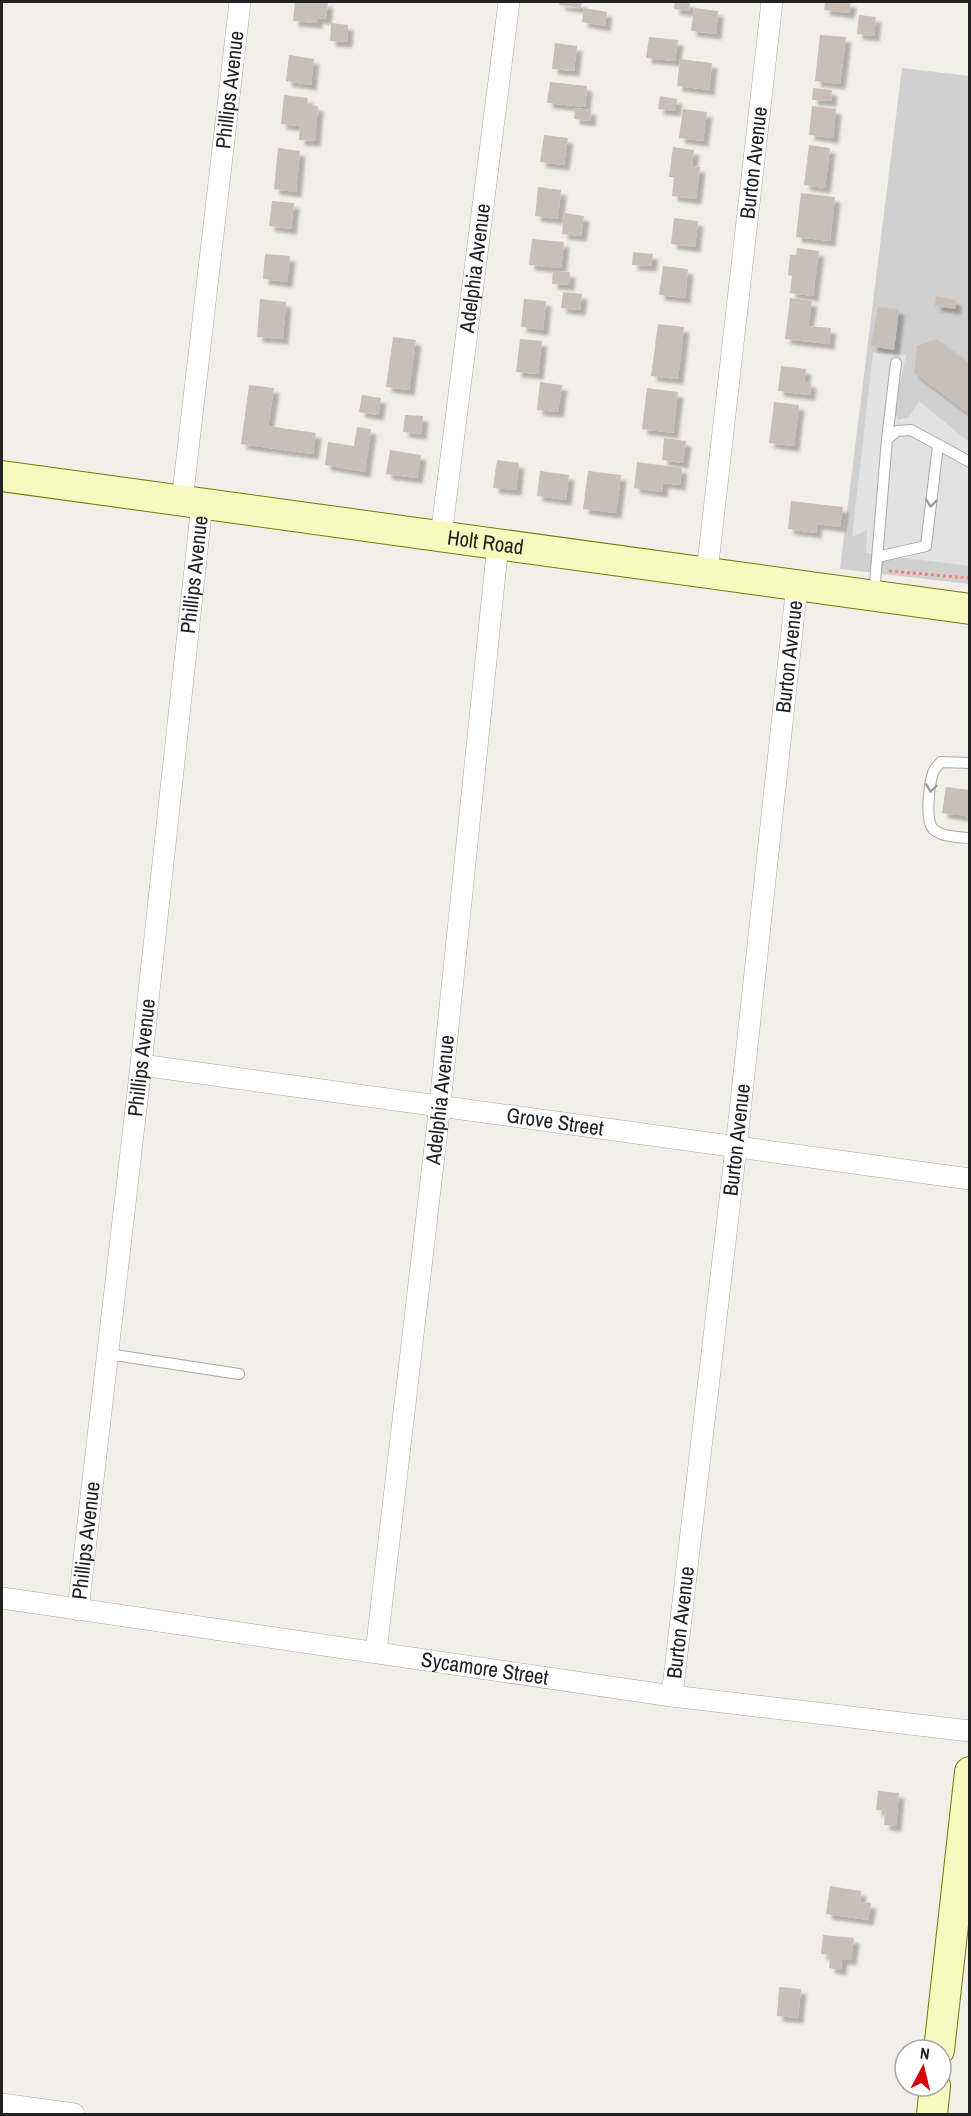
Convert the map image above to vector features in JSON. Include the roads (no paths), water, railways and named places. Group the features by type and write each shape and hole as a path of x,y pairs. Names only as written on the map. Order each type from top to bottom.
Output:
{"main road":[{"name":"Holt Road","path":"2,476 969,608"},
{"path":"941,2038 955,1947 965,1846 969,1772"},
{"path":"932,2115 934,2098"}],"street":[{"name":"Phillips Avenue","path":"78,1610 141,1065 240,2"},
{"name":"Adelphia Avenue","path":"441,536 509,2"},
{"name":"Burton Avenue","path":"707,572 771,2"},
{"name":"Adelphia Avenue","path":"376,1653 440,1104 498,544"},
{"name":"Burton Avenue","path":"672,1695 736,1148 797,585"},
{"name":"Grove Street","path":"141,1065 440,1104 736,1148 969,1179"},
{"name":"Sycamore Street","path":"2,1598 672,1695 969,1731"},
{"path":"2,2104 74,2115"}],"lane":[{"path":"874,596 887,439 896,363"},
{"path":"887,439 897,431 911,430 969,462"},
{"path":"877,557 926,546 938,445"},
{"path":"969,763 948,761 941,762 936,767 927,817 940,834 969,838"},
{"path":"108,1354 239,1374"}]}
